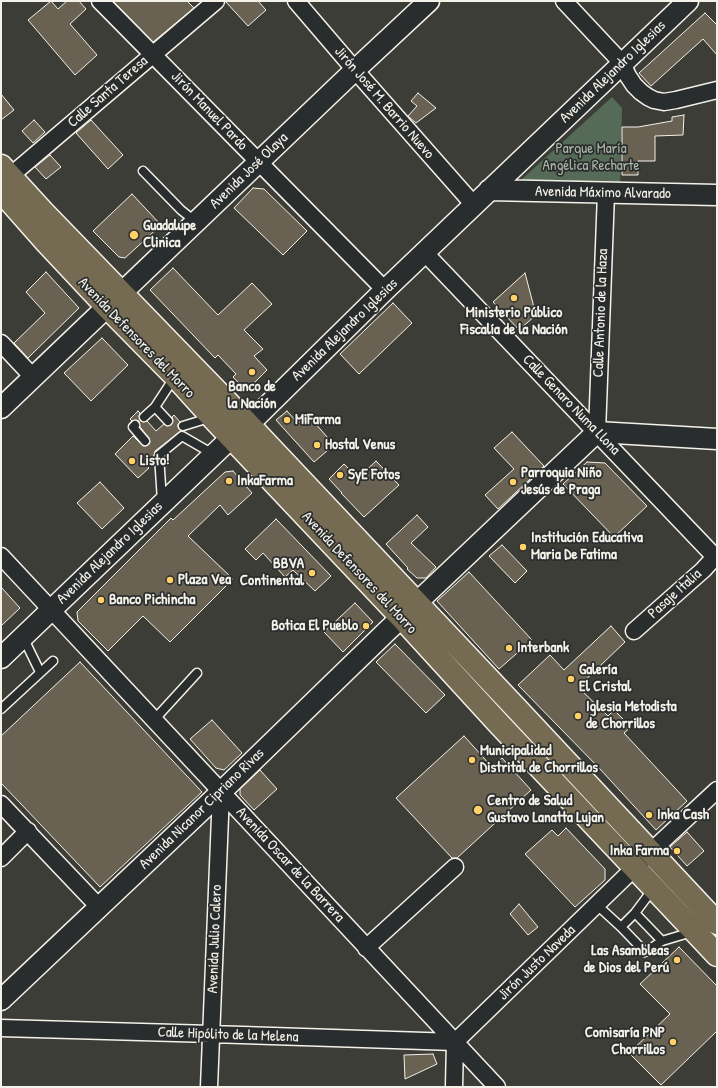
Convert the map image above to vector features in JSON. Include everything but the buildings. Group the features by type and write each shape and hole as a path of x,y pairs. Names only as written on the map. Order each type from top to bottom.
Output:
{"main road":[{"name":"Avenida Defensores del Morro","path":"3,179 46,242 114,300 248,424 717,923"},
{"name":"Avenida Defensores del Morro","path":"114,300 174,375 231,438 717,955"}],"street":[{"name":"Jirón Manuel Pardo","path":"100,1 385,290"},
{"name":"Calle Santa Teresa","path":"3,179 216,1"},
{"name":"Jirón José M. Barrio Nuevo","path":"296,1 474,204"},
{"name":"Avenida José Olaya","path":"1,408 429,1"},
{"path":"564,1 622,64 634,85 641,92 654,100 664,102 717,90"},
{"name":"Avenida Alejandro Iglesias","path":"1,658 214,454 248,424 424,252 688,1"},
{"name":"Avenida Máximo Alvarado","path":"489,190 717,195"},
{"name":"Calle Antonio de la Haza","path":"597,432 606,193"},
{"name":"Calle Genaro Numa Llona","path":"424,252 716,558"},
{"path":"1,343 33,377"},
{"path":"597,432 717,439"},
{"name":"Avenida Nicanor Cipriano Rivas","path":"1,1000 221,792 597,432"},
{"name":"Avenida Oscar de la Barrera","path":"1,556 497,1087"},
{"name":"Pasaje Italia","path":"634,631 716,558"},
{"name":"Jirón Justo Naveda","path":"455,1042 717,790"},
{"name":"Avenida Julio Calero","path":"209,1087 221,792"},
{"path":"1,804 99,907"},
{"path":"1,858 28,831"},
{"path":"366,948 455,867"},
{"name":"Calle Hipólito de la Melena","path":"1,1028 455,1042"},
{"path":"454,1087 455,1042"}],"lane":[{"path":"143,171 181,210 196,222"},
{"path":"144,417 155,408 174,375"},
{"path":"155,408 168,421"},
{"path":"162,504 158,454 182,432 212,417"},
{"path":"136,425 133,427 145,440"},
{"path":"182,432 214,454"},
{"path":"23,637 40,672"},
{"path":"1,710 53,661"},
{"path":"154,720 197,674"},
{"path":"621,927 655,889"},
{"path":"597,905 645,952 662,941 694,931"},
{"path":"635,913 662,941"}],"green space":[{"name":"Parque María Angélica Recharte","path":"612,97 622,108 620,189 520,182 521,180"}],"place":[{"name":"Guadalupe Clinica","path":"134,235"},
{"name":"Ministerio Público Fiscalía de la Nación","path":"514,298"},
{"name":"Banco de la Nación","path":"252,372"},
{"name":"MiFarma","path":"287,420"},
{"name":"Hostal Venus","path":"317,445"},
{"name":"Listo!","path":"132,461"},
{"name":"SyE Fotos","path":"340,475"},
{"name":"InkaFarma","path":"229,481"},
{"name":"Parroquia Niño Jesús de Praga","path":"513,482"},
{"name":"Institución Educativa Maria De Fatima","path":"523,547"},
{"name":"BBVA Continental","path":"312,573"},
{"name":"Plaza Vea","path":"170,580"},
{"name":"Banco Pichincha","path":"101,600"},
{"name":"Botica El Pueblo","path":"366,626"},
{"name":"Interbank","path":"509,648"},
{"name":"Galería El Cristal","path":"571,679"},
{"name":"Iglesia Metodista de Chorrillos","path":"578,716"},
{"name":"Municipalidad Distrital de Chorrillos","path":"472,760"},
{"name":"Centro de Salud Gustavo Lanatta Lujan","path":"478,810"},
{"name":"Inka Cash","path":"649,815"},
{"name":"Inka Farma","path":"677,851"},
{"name":"Las Asambleas de Dios del Perú","path":"677,960"},
{"name":"Comisaría PNP Chorrillos","path":"673,1042"}]}
